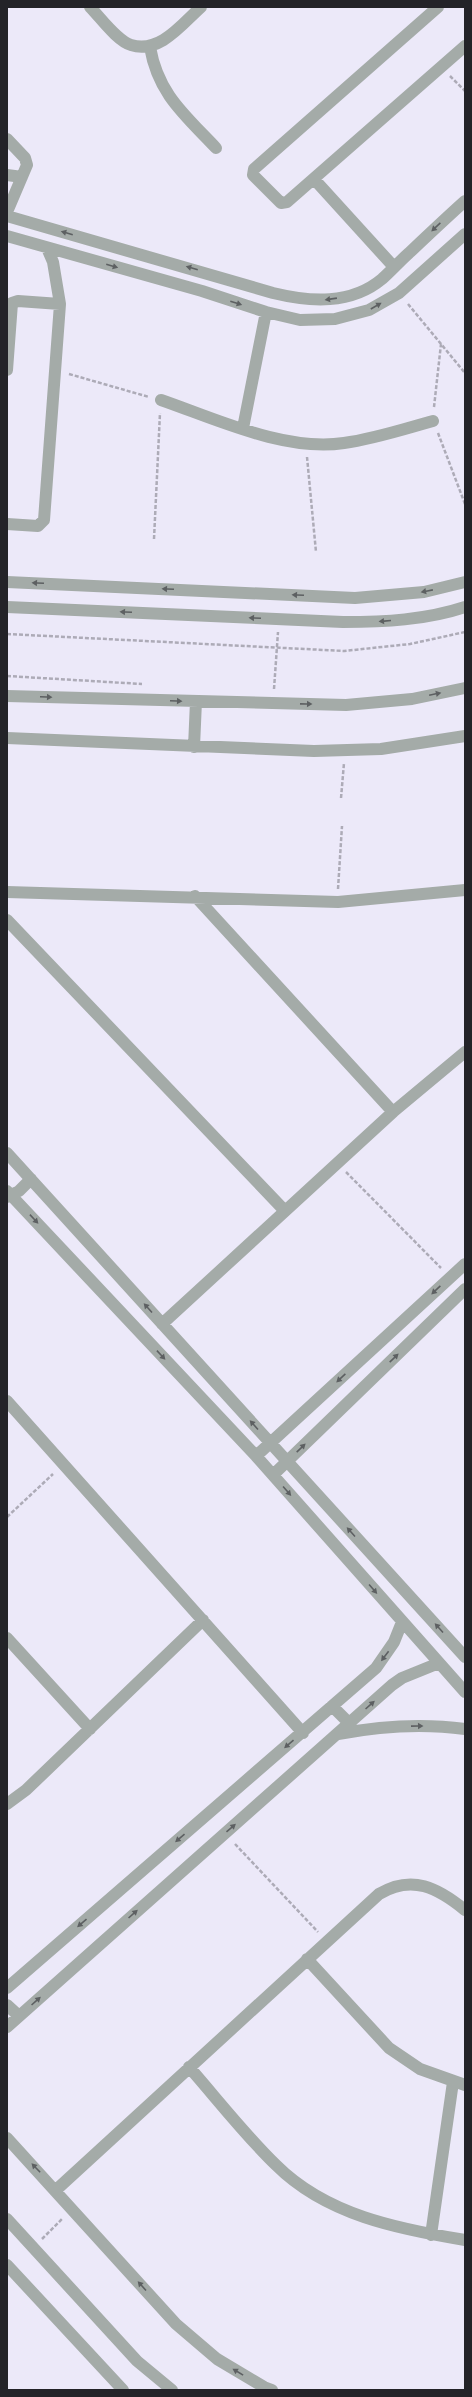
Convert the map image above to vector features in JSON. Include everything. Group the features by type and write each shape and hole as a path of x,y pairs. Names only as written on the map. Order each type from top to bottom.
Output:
{"street":[{"path":"90,7 115,33 130,45 150,47 167,38 201,7"},
{"path":"438,7 253,172 253,175 283,204 287,202 465,46"},
{"path":"150,47 155,70 168,96 216,148"},
{"path":"7,139 25,158 27,165 7,212"},
{"path":"7,175 22,177"},
{"path":"314,178 394,267"},
{"path":"7,216 208,272 301,300 322,300 341,298 360,291 381,280 465,201"},
{"path":"7,236 202,291 266,312 300,320 335,319 369,310 399,292 465,234"},
{"path":"7,524 38,526 44,520 60,304 53,262 47,248"},
{"path":"202,291 208,272"},
{"path":"7,370 12,303 18,300 60,304"},
{"path":"243,428 266,312"},
{"path":"160,400 243,428 305,444 343,444 433,421"},
{"path":"7,582 355,598 424,592 465,582"},
{"path":"7,607 383,622 422,617 465,608"},
{"path":"7,696 346,705 412,699 465,688"},
{"path":"194,747 196,701"},
{"path":"7,738 194,747 345,751 416,745 465,736"},
{"path":"7,892 194,896 338,902 465,890"},
{"path":"194,896 393,1112"},
{"path":"7,920 285,1211"},
{"path":"162,1324 393,1112 465,1052"},
{"path":"7,1153 465,1657"},
{"path":"31,1179 8,1195 256,1456 465,1692"},
{"path":"256,1456 465,1264"},
{"path":"273,1475 465,1289"},
{"path":"7,1401 303,1733"},
{"path":"7,1804 26,1790 203,1620"},
{"path":"7,1988 303,1733 386,1656 402,1622"},
{"path":"7,1638 90,1729"},
{"path":"7,2027 336,1734 402,1678 439,1663"},
{"path":"332,1706 349,1723"},
{"path":"336,1734 394,1726 422,1725 465,1730"},
{"path":"56,2190 307,1958 379,1894 390,1888 401,1885 417,1885 435,1889 447,1895 465,1910"},
{"path":"307,1958 389,2048 420,2069 459,2083 431,2235"},
{"path":"7,2004 19,2016"},
{"path":"190,2067 276,2166 298,2183 328,2201 371,2221 431,2235 465,2240"},
{"path":"7,2138 56,2190 176,2324 217,2359 272,2390"},
{"path":"7,2218 137,2361 172,2390"},
{"path":"7,2265 123,2390"}],"path":[{"path":"442,67 465,91"},
{"path":"399,292 465,373"},
{"path":"55,370 160,400 154,538"},
{"path":"305,444 316,552"},
{"path":"274,691 278,619"},
{"path":"7,634 330,650 377,648 410,644 465,632"},
{"path":"7,676 148,684"},
{"path":"266,690 282,691"},
{"path":"341,798 345,751"},
{"path":"338,902 342,826"},
{"path":"337,1163 450,1277"},
{"path":"7,1517 64,1464"},
{"path":"225,1833 326,1941"},
{"path":"34,2248 72,2208"}]}
